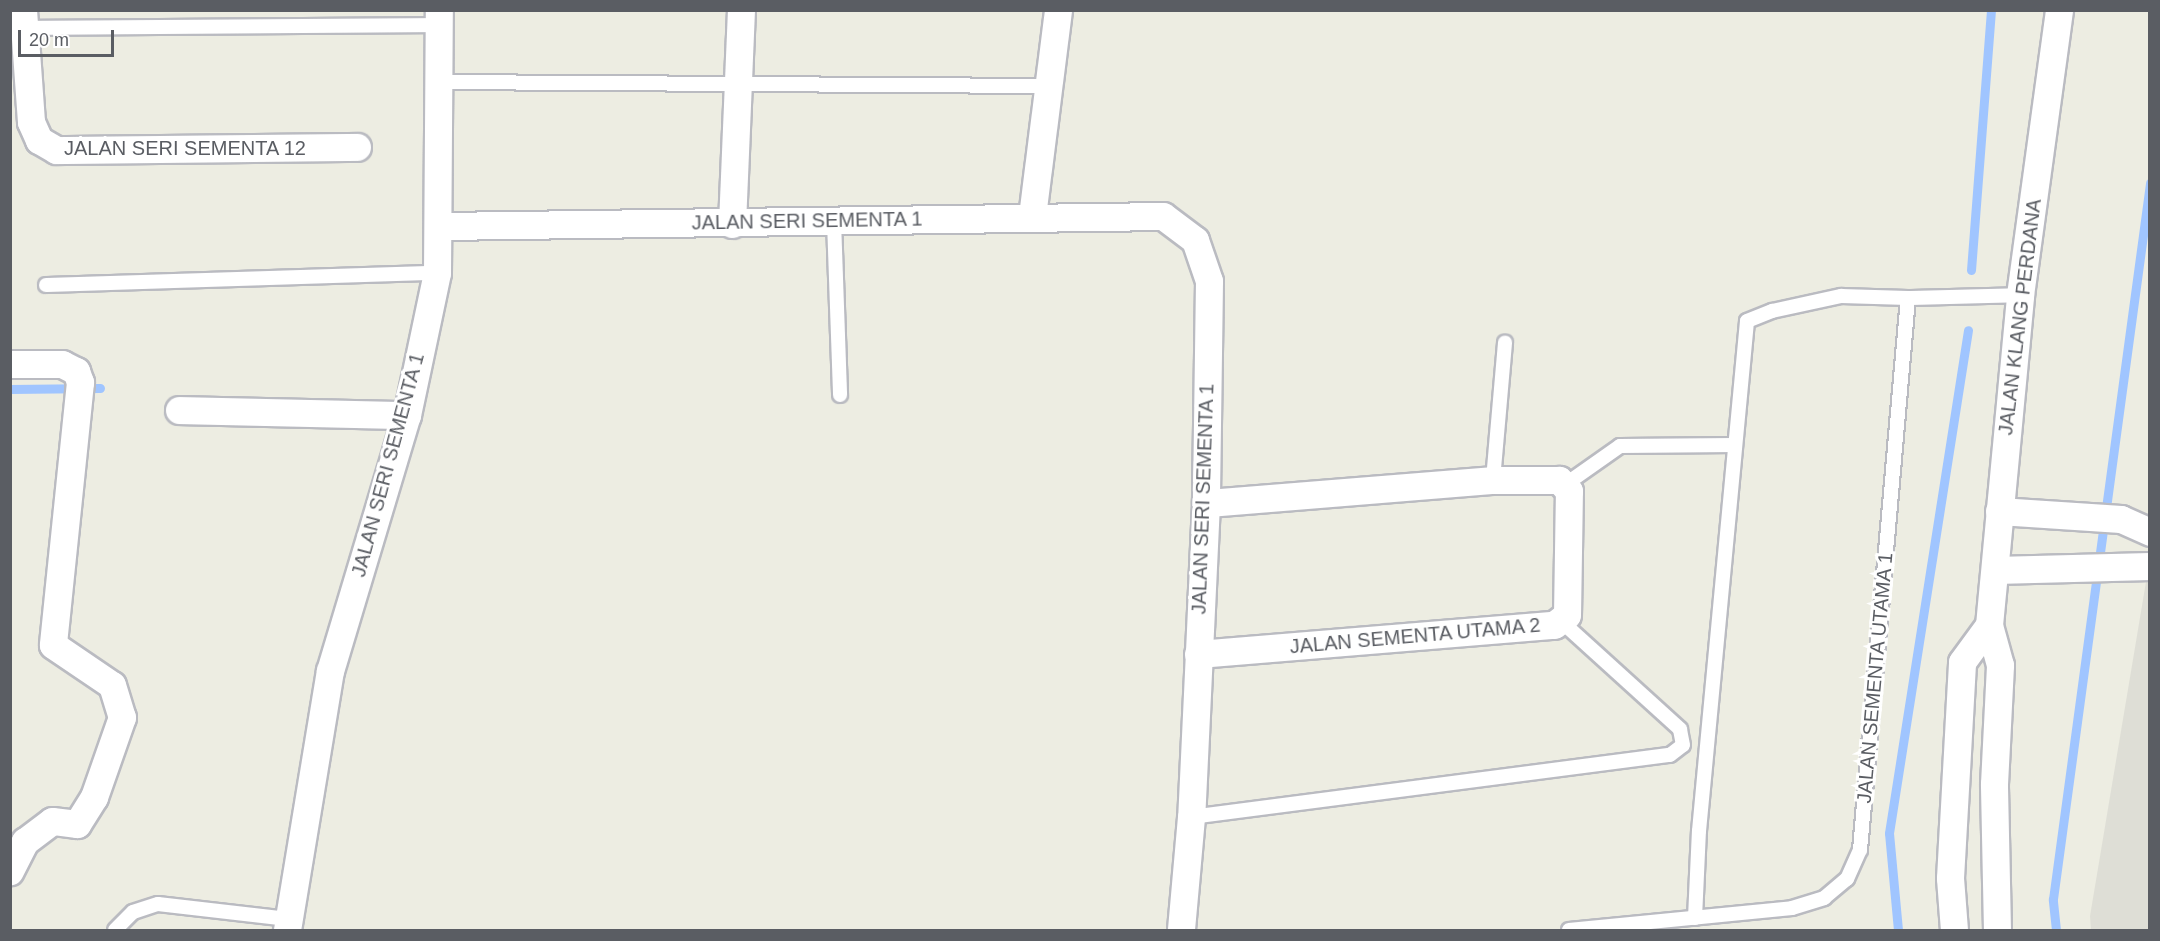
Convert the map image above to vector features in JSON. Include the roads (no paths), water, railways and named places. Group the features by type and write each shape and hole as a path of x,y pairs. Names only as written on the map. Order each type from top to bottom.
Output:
{"street":[{"path":"732,224 741,10"},
{"path":"1032,216 1058,10"},
{"name":"JALAN KLANG PERDANA","path":"1997,930 1994,784 2000,664 1989,625 2020,295 2059,10"},
{"path":"439,18 441,226"},
{"name":"JALAN SERI SEMENTA 12","path":"23,19 31,122 39,140 56,150 357,147"},
{"name":"JALAN SERI SEMENTA 1","path":"277,924 330,670 406,415 437,273 441,226 732,224 1032,216 1163,216 1195,240 1209,281 1206,503 1191,817 1181,930"},
{"path":"10,364 62,364 76,370 78,392 53,645 112,685 122,717 94,797 77,824 52,821 25,841 10,871"},
{"path":"180,410 406,415"},
{"path":"1206,503 1493,480 1559,480 1566,484"},
{"name":"JALAN SEMENTA UTAMA 2","path":"1198,654 1562,622 1567,615 1566,484"},
{"path":"1999,511 2121,519 2150,532"},
{"path":"1995,570 2113,569 2150,566"},
{"name":"JALAN KLANG PERDANA","path":"1954,930 1950,878 1962,662 1989,625"}],"lane":[{"path":"23,19 439,18"},
{"path":"440,82 1049,86"},
{"path":"834,221 840,395"},
{"path":"46,285 437,273"},
{"path":"1695,918 1707,747 1747,321 1772,311 1841,296 1908,298 2020,295"},
{"name":"JALAN SEMENTA UTAMA 1","path":"1569,930 1792,908 1824,898 1847,879 1860,850 1908,298"},
{"path":"1493,480 1505,343"},
{"path":"1566,484 1620,446 1735,446"},
{"path":"1562,622 1680,729 1683,745"},
{"path":"1191,817 1670,755 1683,745 1707,747"},
{"path":"115,930 133,912 158,904 277,924"}],"waterway":[{"path":"1971,270 1991,10"},
{"path":"2056,930 2053,899 2150,183"},
{"path":"1898,930 1889,833 1968,330"},
{"path":"10,389 100,388"}]}
